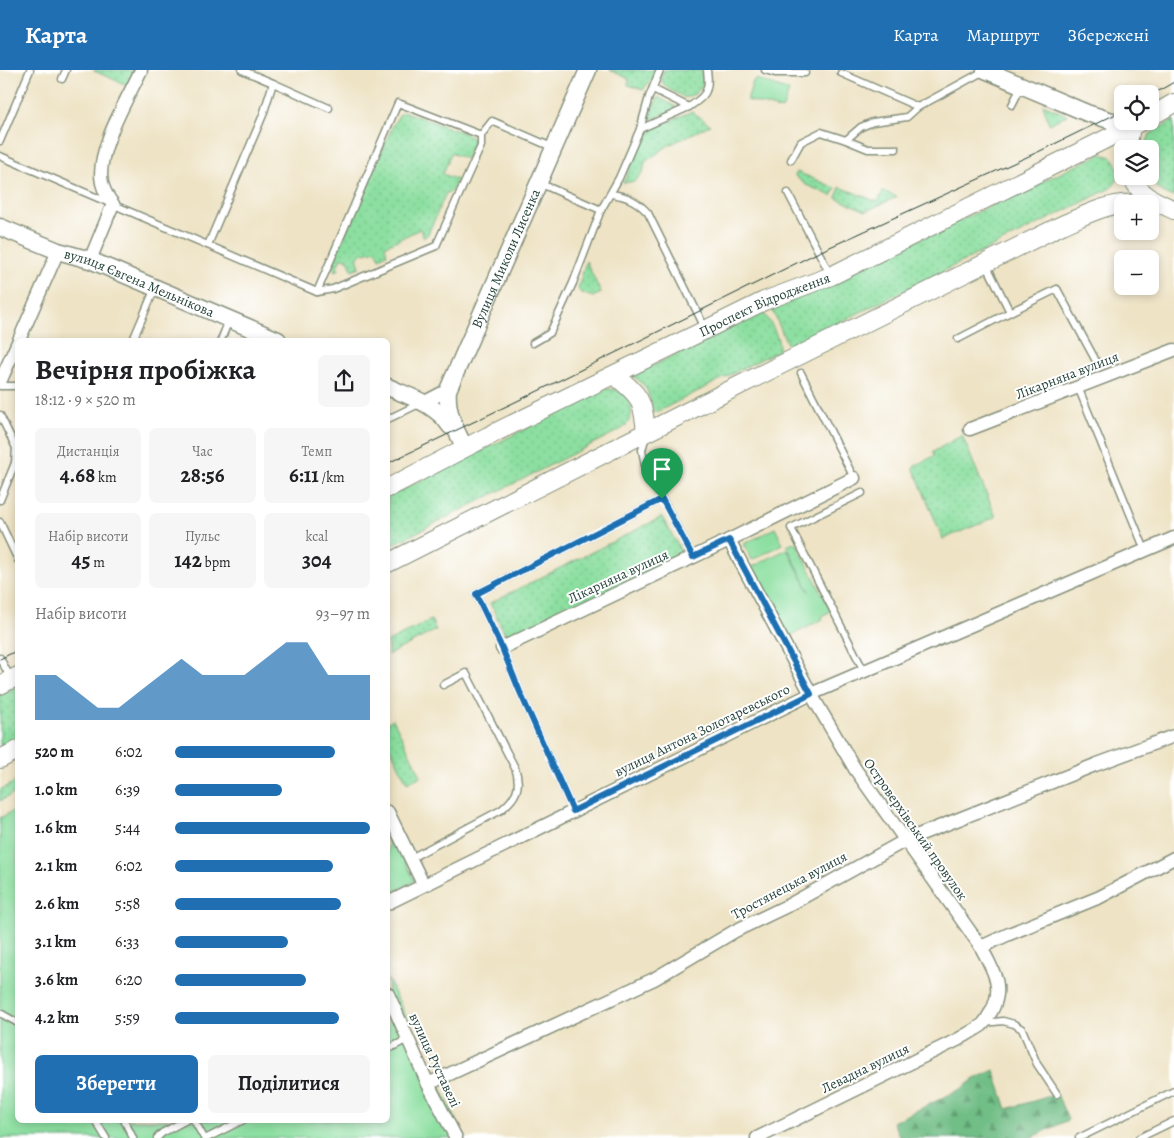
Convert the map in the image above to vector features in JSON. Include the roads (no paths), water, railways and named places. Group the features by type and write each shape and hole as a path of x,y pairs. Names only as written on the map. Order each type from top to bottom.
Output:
{"main road":[{"path":"1159,112 1174,103"},
{"name":"Проспект Відродження","path":"390,487 764,301 831,276 1125,130"},
{"path":"1135,185 1150,199 1174,210"},
{"path":"390,562 985,262 1062,225 1114,206"},
{"path":"1159,208 1174,210"},
{"path":"614,375 627,385 642,404 646,432"}],"street":[{"path":"90,260 113,204 106,195 102,183 101,170 104,156 116,122 141,70"},
{"name":"Вулиця Миколи Лисенка","path":"465,448 449,411 447,402 448,390 588,70"},
{"path":"985,70 1086,113 1114,119"},
{"name":"вулиця Євгена Мельнікова","path":"0,227 58,251 90,260 273,338"},
{"path":"19,338 58,251"},
{"path":"0,384 15,348"},
{"name":"Лікарняна вулиця","path":"970,429 1174,350"},
{"path":"390,389 434,408 443,414 465,448"},
{"path":"422,403 448,390"},
{"name":"Лікарняна вулиця","path":"502,648 854,478"},
{"name":"вулиця Антона Золотаревського","path":"390,902 811,694 1174,538"},
{"name":"Островерхівський провулок","path":"729,540 811,694 855,769 981,947 998,983 998,994 994,1007 984,1024"},
{"name":"Тростянецька вулиця","path":"428,1084 654,979 735,931 789,905 906,840 1095,765 1174,736"},
{"path":"390,816 424,884"},
{"path":"981,947 1100,897 1174,858"},
{"name":"вулиця Руставелі","path":"390,1002 428,1084 456,1138"},
{"name":"Левадна вулиця","path":"757,1138 959,1039 984,1024"}],"lane":[{"path":"0,141 30,70"},
{"path":"62,79 66,70"},
{"path":"242,70 329,108"},
{"path":"533,342 550,333 573,283 601,210 611,194 640,129 649,96 660,70"},
{"path":"640,129 698,101 706,93 709,86 707,70"},
{"path":"766,70 774,73 805,73"},
{"path":"846,140 861,127 873,122 907,117 918,106 985,70"},
{"path":"841,73 918,106"},
{"path":"208,245 263,115 272,83"},
{"path":"1012,106 1022,86"},
{"path":"653,88 689,107"},
{"path":"317,292 398,103 481,135"},
{"path":"0,156 317,292 333,289 436,246 481,146 481,135 492,121 554,148"},
{"path":"791,160 801,142 821,132 868,149 896,149"},
{"path":"538,183 601,210"},
{"path":"788,193 831,276"},
{"path":"611,194 623,196 639,203 648,213 706,330"},
{"path":"985,262 1010,312"},
{"path":"134,338 155,287"},
{"path":"958,339 1057,289 1096,361"},
{"path":"222,338 230,319"},
{"path":"801,374 854,478"},
{"path":"0,384 15,386"},
{"path":"1078,387 1144,550"},
{"path":"390,418 422,403"},
{"path":"0,415 15,444"},
{"path":"646,432 642,450 645,466 693,557"},
{"path":"0,500 15,467"},
{"path":"862,493 791,528 864,671"},
{"path":"573,811 502,648 476,594 662,499"},
{"path":"0,522 15,554"},
{"path":"0,658 10,680"},
{"path":"411,858 501,810 512,801 518,790 519,778 515,768 466,673 443,685"},
{"path":"0,1013 15,1021"},
{"path":"984,1024 1003,1021 1014,1024 1022,1029 1037,1064 1057,1094"},
{"path":"390,1048 408,1038"},
{"path":"1078,1138 1174,1090"},
{"path":"1139,1138 1174,1121"},
{"path":"97,1123 106,1138"},
{"path":"126,1123 133,1138"},
{"path":"157,1138 162,1133 180,1123"},
{"path":"196,1123 205,1138 237,1123"}],"tram line":[{"path":"1159,91 1174,82"},
{"path":"390,462 819,252 1040,151 1114,115"},
{"path":"0,659 15,652"}]}
